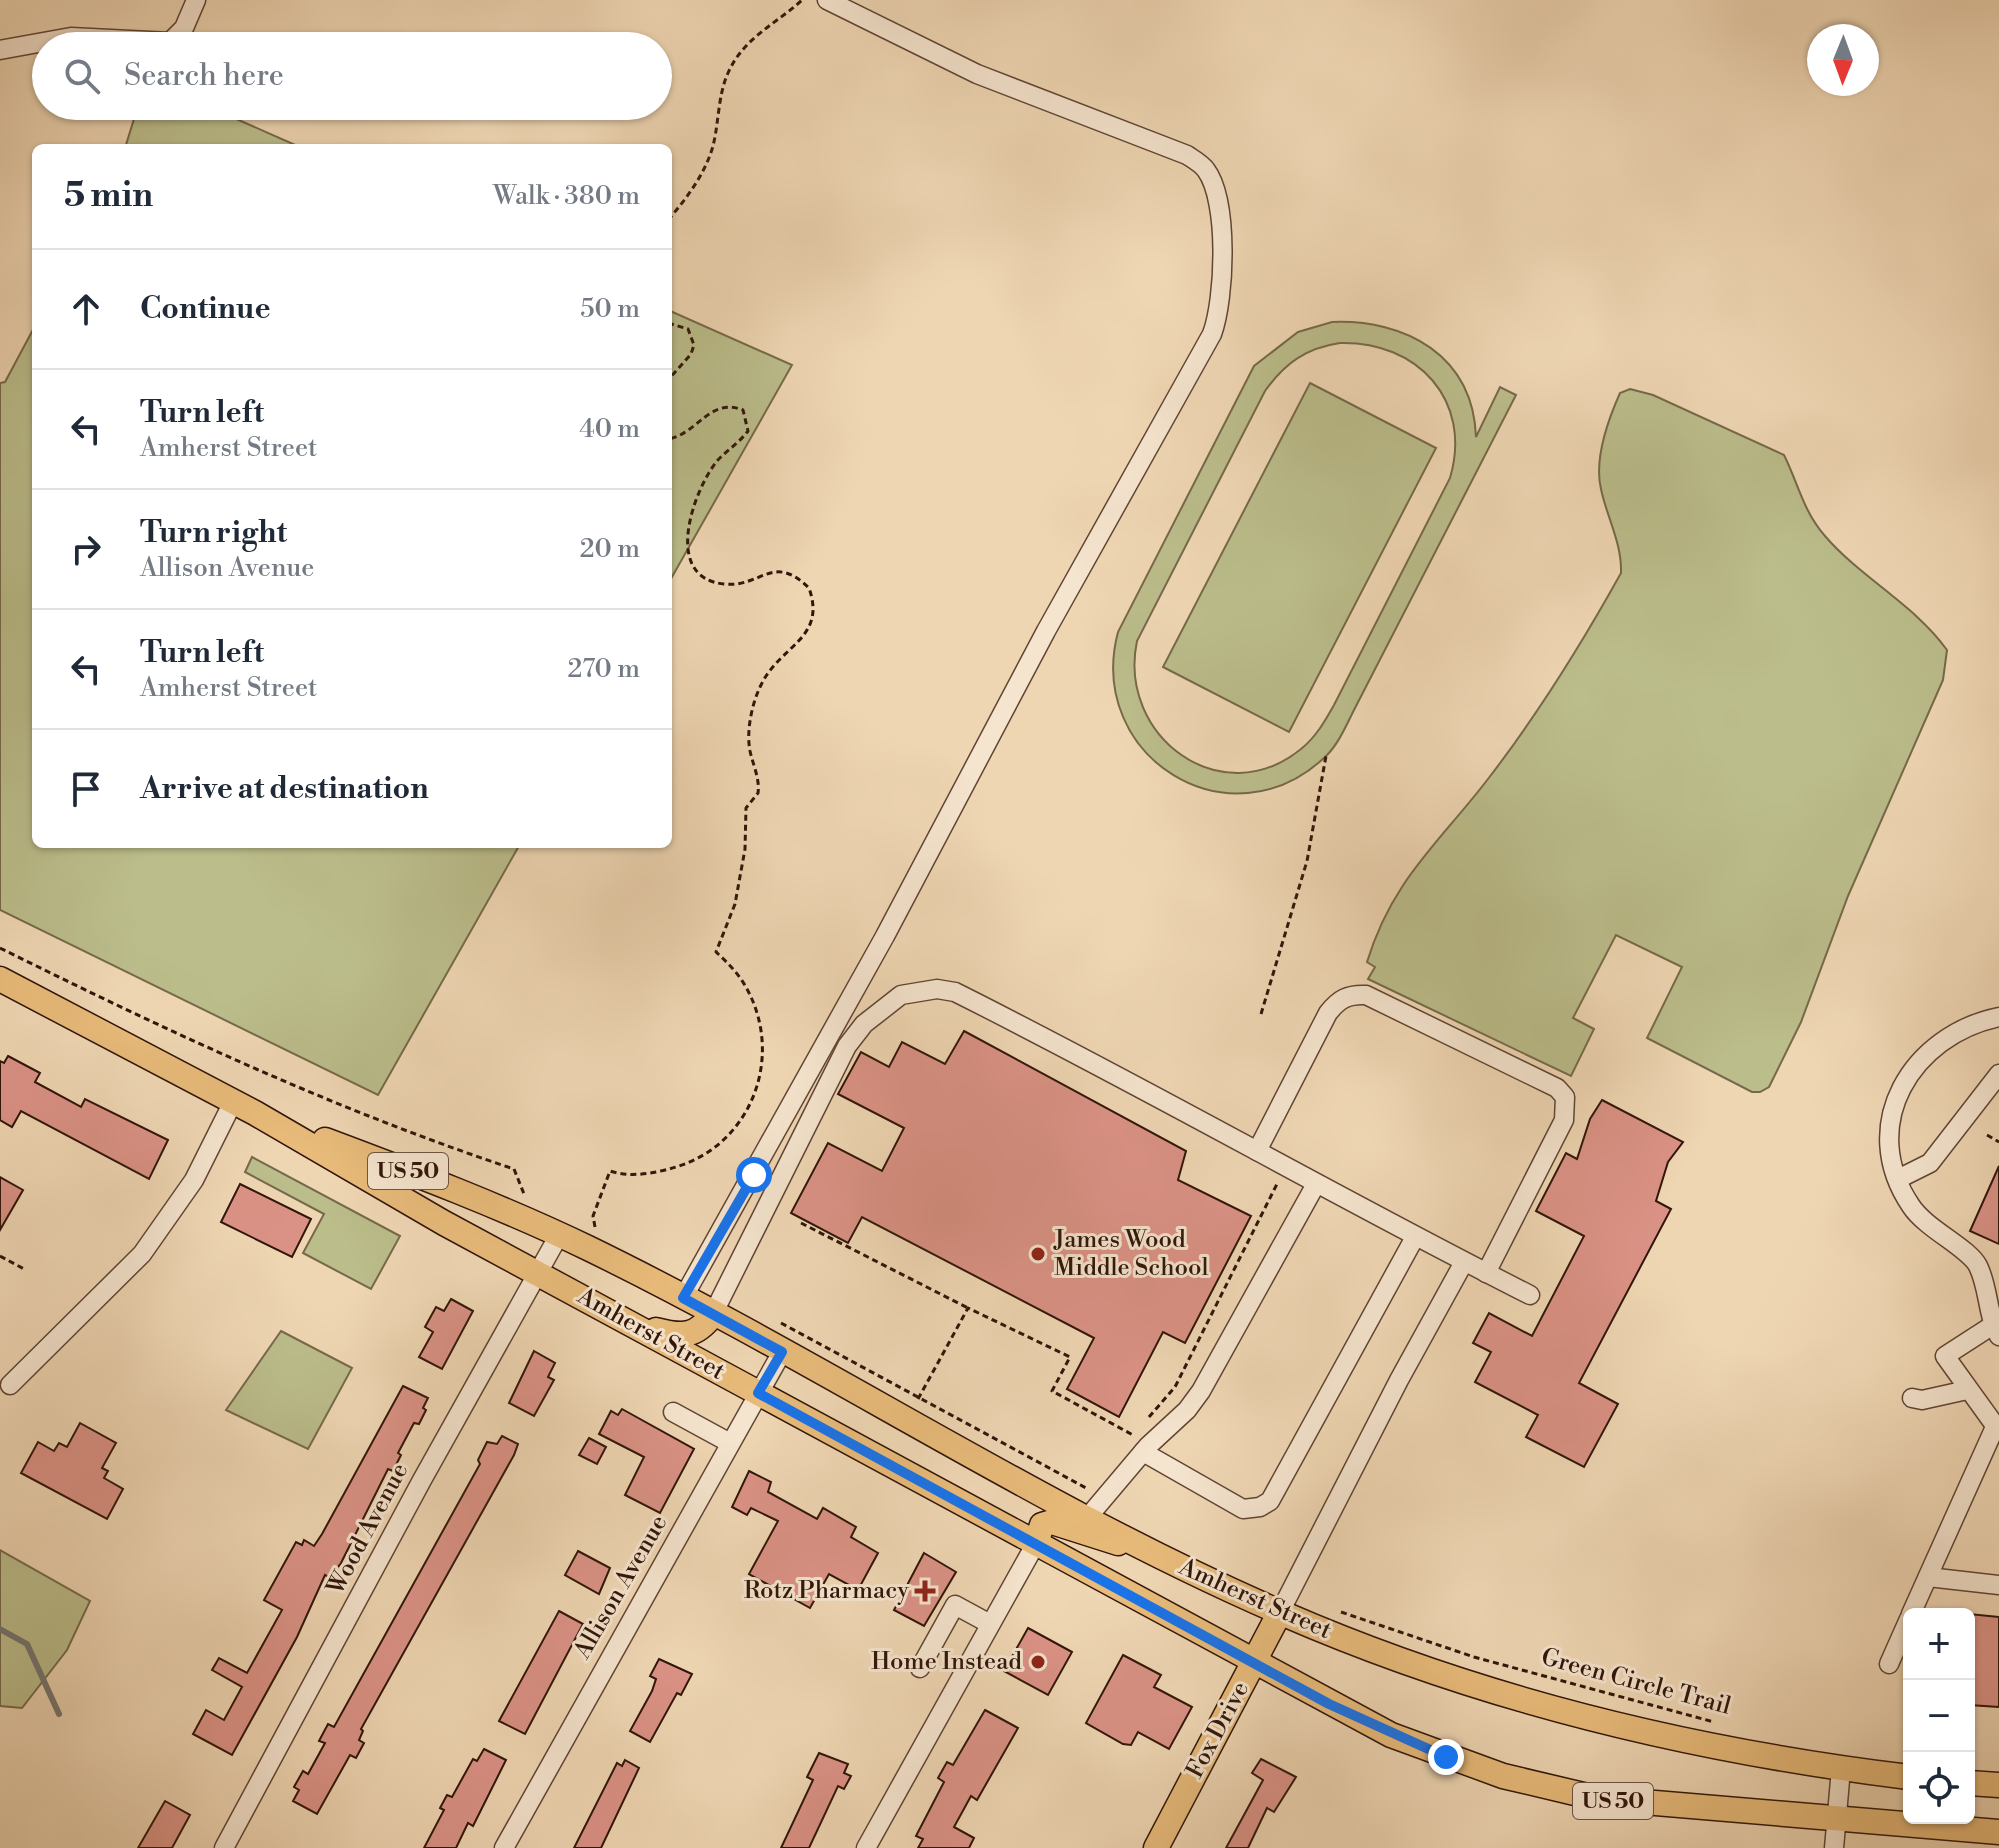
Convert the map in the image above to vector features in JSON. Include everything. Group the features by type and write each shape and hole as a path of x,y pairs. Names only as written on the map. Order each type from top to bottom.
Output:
{"main road":[{"name":"Amherst Street","path":"0,979 244,1108 627,1322 1391,1735 1503,1776 1624,1803 1999,1832"},
{"name":"Amherst Street","path":"244,1108 435,1181 559,1235 683,1298 1148,1549 1280,1612 1423,1668 1518,1698 1635,1729 1841,1769 1903,1776"},
{"path":"627,1322 683,1336 698,1332 713,1314"},
{"path":"1036,1543 1042,1525 1052,1522 1093,1537 1148,1549"},
{"name":"Fox Drive","path":"1156,1848 1280,1612"},
{"path":"1975,1783 1999,1785"}],"street":[{"path":"180,32 196,0"},
{"path":"683,1298 885,936 1046,631 1212,334 1223,291 1222,246 1212,181 1205,168 1187,155 977,74 827,0"},
{"path":"0,50 32,44"},
{"path":"713,1314 847,1046 864,1024 901,995 918,990 955,992 1080,1055 1415,1237 1530,1295"},
{"path":"1257,1151 1328,1013 1337,1001 1350,995 1366,995 1557,1088 1565,1097 1564,1120 1486,1273"},
{"path":"1914,1608 1997,1429 1945,1355 1996,1331 1994,1305 1978,1264 1924,1223 1910,1205 1893,1162 1892,1117 1911,1070 1939,1040 1961,1027 1999,1017"},
{"path":"1898,1179 1930,1163 1999,1074"},
{"path":"10,1385 142,1254 244,1108"},
{"path":"1088,1517 1143,1452 1187,1410 1201,1391 1316,1184"},
{"name":"Wood Avenue","path":"224,1848 422,1480 540,1274 559,1235"},
{"path":"1143,1452 1155,1462 1243,1509 1260,1507 1270,1501 1415,1237"},
{"path":"1280,1612 1399,1380 1464,1262"},
{"name":"Allison Avenue","path":"504,1848 782,1352"},
{"path":"1912,1398 1925,1399 1967,1390"},
{"path":"673,1412 730,1443"},
{"path":"866,1848 1036,1543"},
{"path":"1928,1577 1999,1585"},
{"path":"920,1668 955,1605 990,1624"},
{"path":"1889,1664 1903,1632"},
{"path":"1834,1848 1841,1769"}],"path":[{"path":"672,215 687,197 712,147 728,74 759,31 802,0"},
{"path":"672,324 688,329 694,345 691,354 672,375"},
{"path":"595,1227 593,1216 610,1171 620,1175 662,1171 701,1157 736,1127 752,1103 765,1055 761,1025 746,985 716,952 735,904 745,849 746,808 758,793 749,750 754,703 766,676 782,654 804,636 815,612 809,588 787,571 775,570 746,582 725,584 705,577 688,557 688,529 703,486 716,463 748,431 743,410 730,405 716,408 672,436"},
{"path":"1261,1014 1307,861 1326,756"},
{"path":"1987,1135 1999,1142"},
{"path":"1144,1423 1175,1387 1279,1185 1266,1178"},
{"path":"801,1223 1070,1357 1052,1391 1133,1435"},
{"path":"0,1256 24,1269"},
{"path":"918,1399 968,1308"},
{"name":"Green Circle Trail","path":"1360,1619 1474,1657 1724,1724"}],"green space":[{"path":"134,120 239,120 293,144 126,144"},
{"path":"672,312 792,365 672,577"},
{"path":"1332,322 1385,327 1409,335 1448,364 1462,384 1472,408 1476,437 1500,387 1516,395 1334,747 1325,757 1287,783 1248,793 1209,790 1174,775 1144,750 1123,717 1114,677 1118,632 1254,366 1298,332","holes":["1340,343 1368,345 1393,352 1415,364 1432,380 1446,400 1453,424 1455,450 1450,478 1334,705 1316,734 1301,749 1270,767 1239,773 1209,768 1182,755 1159,734 1143,707 1135,676 1137,641 1265,391 1289,365 1307,353"]},
{"path":"32,331 32,848 518,848 378,1095 0,910 0,383 5,382"},
{"path":"1310,383 1436,448 1289,732 1163,667"},
{"path":"1630,389 1653,395 1784,455 1806,507 1825,536 1920,619 1947,650 1943,680 1848,896 1801,1022 1769,1087 1760,1092 1752,1092 1647,1038 1682,967 1616,935 1573,1018 1594,1029 1571,1076 1368,979 1375,967 1367,962 1377,933 1403,885 1524,730 1575,653 1621,573 1617,541 1601,489 1599,466 1603,440 1615,404 1620,393"},
{"path":"252,1157 400,1236 371,1289 303,1253 324,1214 245,1172"},
{"path":"281,1331 352,1368 308,1449 226,1410"},
{"path":"0,1550 90,1601 67,1650 22,1708 0,1706"}],"building":[{"path":"964,1031 1186,1151 1178,1180 1251,1216 1185,1343 1163,1332 1119,1417 1067,1389 1094,1338 862,1217 848,1243 791,1213 828,1143 882,1171 904,1128 838,1094 861,1052 889,1067 902,1042 945,1064"},
{"path":"8,1056 40,1073 35,1082 81,1107 85,1099 168,1140 149,1179 21,1111 12,1127 0,1120 0,1061 4,1063"},
{"path":"1602,1100 1683,1142 1668,1162 1656,1201 1671,1209 1579,1383 1618,1404 1584,1467 1526,1437 1538,1415 1475,1382 1491,1352 1473,1343 1489,1313 1532,1336 1584,1236 1536,1211 1566,1153 1577,1159 1590,1119"},
{"path":"1999,1166 1999,1244 1970,1231"},
{"path":"0,1177 23,1190 0,1230"},
{"path":"240,1184 311,1219 292,1257 221,1222"},
{"path":"451,1299 473,1311 442,1369 419,1357 433,1332 425,1327 436,1307 444,1311"},
{"path":"534,1351 555,1363 548,1377 554,1380 534,1416 509,1403"},
{"path":"403,1386 428,1398 423,1408 426,1410 419,1424 414,1423 398,1453 401,1455 393,1471 388,1469 341,1563 330,1578 325,1575 297,1637 232,1755 193,1734 206,1710 224,1720 242,1687 212,1670 219,1658 247,1673 282,1610 264,1600 296,1542 302,1545 304,1540 314,1546 322,1534"},
{"path":"622,1409 694,1449 660,1513 625,1495 644,1457 599,1434 611,1411 618,1415"},
{"path":"80,1423 116,1443 102,1468 108,1471 104,1478 123,1489 107,1519 21,1473 38,1442 54,1451 59,1443 67,1447"},
{"path":"502,1436 518,1444 514,1455 361,1729 359,1740 364,1743 356,1758 350,1755 317,1814 293,1801 299,1790 294,1787 303,1771 308,1774 325,1743 319,1741 328,1724 334,1727 480,1464 478,1460 487,1442 497,1444"},
{"path":"589,1438 606,1447 597,1464 579,1455"},
{"path":"749,1471 771,1482 768,1492 817,1519 823,1508 856,1527 851,1537 878,1553 858,1590 829,1574 810,1608 749,1574 778,1521 751,1508 747,1515 732,1507"},
{"path":"578,1551 610,1568 599,1594 565,1575"},
{"name":"Rotz Pharmacy","path":"924,1553 956,1572 924,1626 894,1610"},
{"path":"559,1611 583,1624 525,1734 499,1721"},
{"path":"1975,1615 1999,1617 1999,1707 1975,1705"},
{"name":"Home Instead","path":"1028,1628 1072,1652 1048,1695 1004,1671"},
{"path":"1123,1655 1161,1675 1154,1687 1192,1707 1169,1749 1138,1732 1131,1745 1123,1744 1086,1723"},
{"path":"659,1659 692,1674 681,1695 677,1693 650,1742 630,1731 652,1691 656,1679 650,1676"},
{"path":"985,1710 1018,1728 977,1800 971,1796 954,1827 974,1838 969,1848 918,1848 923,1839 916,1836 944,1782 938,1778 947,1762 953,1765"},
{"path":"484,1749 506,1760 473,1826 468,1823 456,1848 424,1848 444,1810 440,1808 447,1795 452,1797 473,1759 477,1761"},
{"path":"819,1753 848,1764 844,1773 851,1776 844,1789 838,1786 809,1848 781,1848 813,1780 807,1777"},
{"path":"1261,1759 1296,1777 1274,1812 1267,1808 1248,1848 1226,1848 1263,1780 1252,1773"},
{"path":"625,1760 639,1768 601,1848 574,1848 617,1763 622,1766"},
{"path":"165,1801 190,1815 172,1848 138,1848"}],"waterway":[{"path":"0,1629 27,1644 59,1714"}],"place":[{"name":"James Wood Middle School","path":"1038,1254"},
{"name":"Rotz Pharmacy","path":"925,1591"},
{"name":"Home Instead","path":"1038,1662"}],"route":[{"path":"754,1175 683,1298 782,1352 758,1393 1329,1704 1391,1735 1446,1757"}]}
